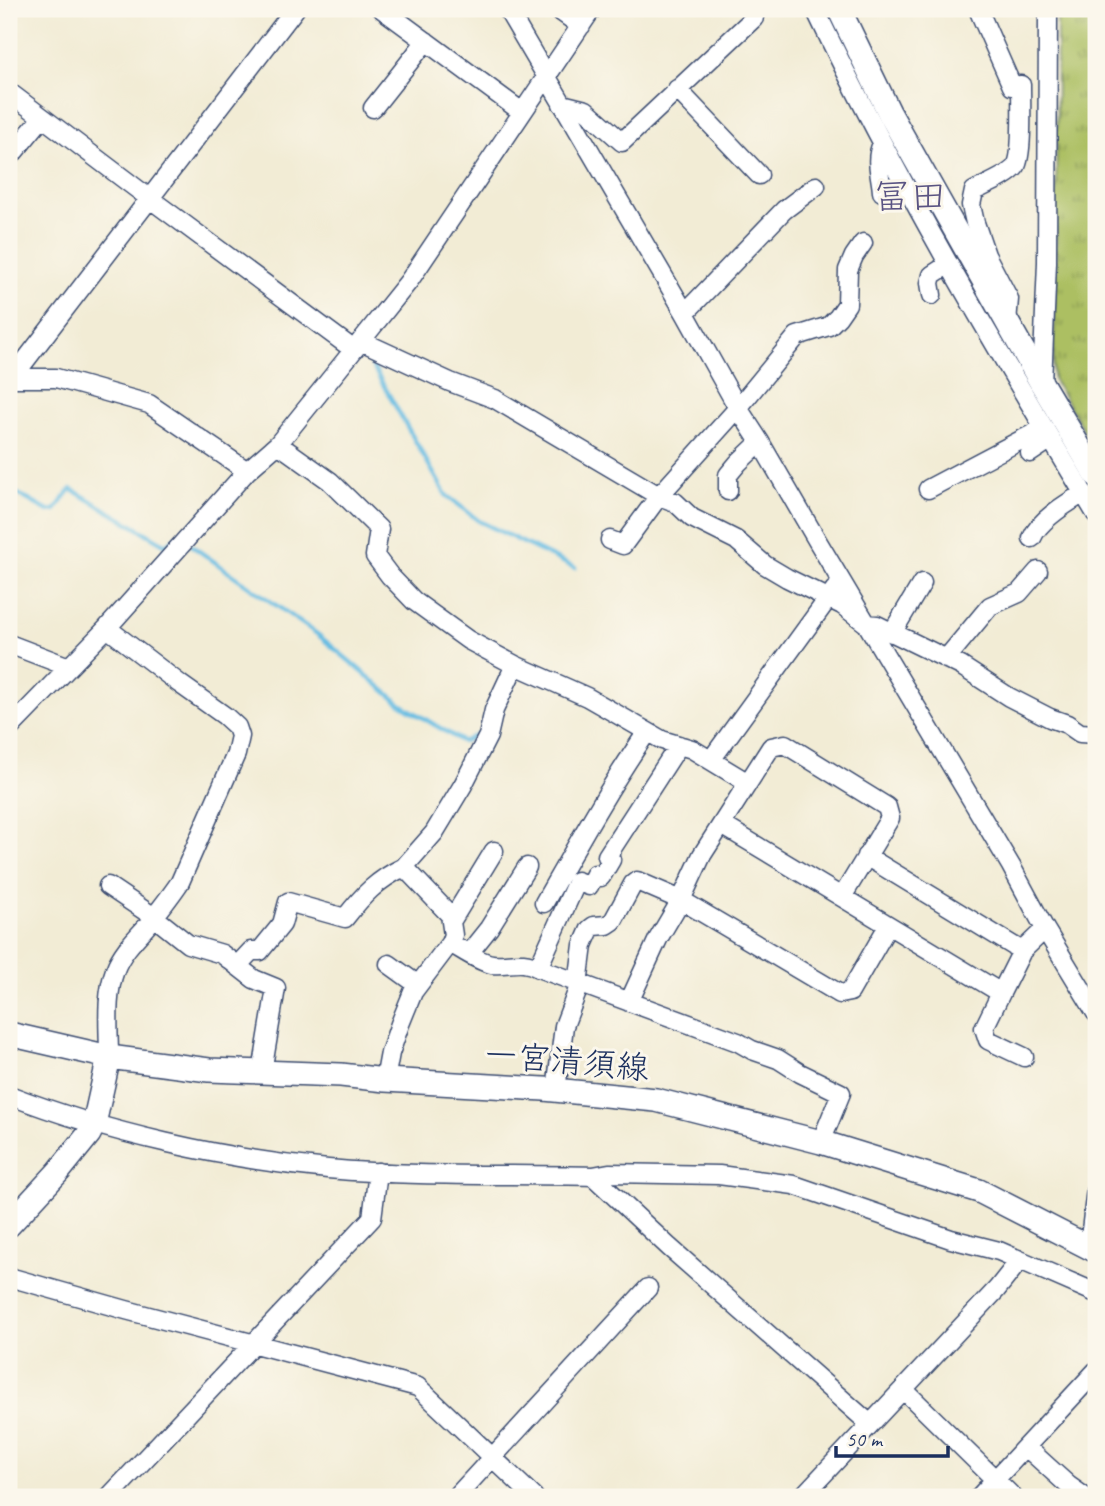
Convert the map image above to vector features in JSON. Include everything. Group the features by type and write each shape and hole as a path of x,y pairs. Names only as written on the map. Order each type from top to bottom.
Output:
{"main road":[{"path":"846,15 890,114 1042,384 1090,484"},
{"name":"一宮清須線","path":"9,1034 109,1056 209,1070 341,1075 656,1100 821,1142 979,1191 1092,1249"},
{"path":"9,1225 89,1134 94,1124 109,1056"}],"street":[{"path":"10,378 295,9"},
{"path":"382,9 522,112"},
{"path":"557,9 581,26"},
{"path":"9,729 107,628 247,471 278,444 358,346 409,281 592,9"},
{"path":"815,9 882,144 988,334 1048,433 1090,484 1096,514"},
{"path":"978,9 1012,86 1021,85 1018,164 1011,171 974,191 971,205 986,255 1009,299 1007,322"},
{"path":"1042,384 1048,9"},
{"path":"512,11 562,104 738,408 1096,1013"},
{"path":"562,104 586,110 622,142 754,18"},
{"path":"373,108 426,41"},
{"path":"677,89 759,175"},
{"path":"9,92 149,198 358,346 495,399 660,496 676,502 692,518 736,540 765,565 787,579 842,605 867,624 877,625 961,666 1009,697 1067,724 1080,733 1096,734"},
{"path":"9,158 42,118"},
{"path":"881,192 877,162 882,144"},
{"path":"685,313 784,210 816,186"},
{"path":"610,540 623,545 660,496 797,336 830,326 838,317 847,304 848,270 863,243"},
{"path":"932,295 932,275 949,264"},
{"path":"10,378 57,378 149,404 247,471"},
{"path":"1030,453 1048,433"},
{"path":"928,489 1048,433"},
{"path":"729,491 728,475 760,442"},
{"path":"278,444 330,481 379,530 374,556 390,576 414,601 468,640 515,665 587,697 662,740 692,749 748,783"},
{"path":"1032,538 1035,531 1090,484"},
{"path":"946,659 990,606 1019,593 1038,571"},
{"path":"711,760 841,580"},
{"path":"892,633 922,583"},
{"path":"107,628 225,716 237,727 240,736 236,754 180,882 125,952 115,969 110,988 109,1056"},
{"path":"9,644 69,667"},
{"path":"237,966 251,951 260,951 282,924 288,902 345,918 373,886 404,867 433,833 463,785 488,736 494,710 515,665"},
{"path":"544,903 583,833 647,732"},
{"path":"629,1002 702,855 771,747 785,744 887,807 890,818 842,897"},
{"path":"538,968 577,881 589,886 595,874 601,877 611,860 607,856 679,745"},
{"path":"722,825 1001,993"},
{"path":"452,920 494,851"},
{"path":"866,856 1022,951"},
{"path":"385,1080 390,1053 413,992 450,943 453,935 450,915 404,867"},
{"path":"469,953 489,928 527,867"},
{"path":"556,1090 564,1026 577,992 583,945 590,929 613,921 632,884 637,881 681,900 840,994 850,992 888,926"},
{"path":"108,886 188,944 222,954 254,979 276,988 262,1072"},
{"path":"1024,1056 988,1040 984,1028 1022,951 1045,929"},
{"path":"450,943 491,964 532,965 778,1059 841,1093 821,1142"},
{"path":"389,964 418,985"},
{"path":"9,1095 94,1124 178,1144 255,1160 326,1169 593,1176 609,1173 719,1175 794,1185 951,1239 999,1251 1096,1293"},
{"path":"108,1497 372,1218 378,1172"},
{"path":"593,1176 669,1247 870,1424"},
{"path":"1092,1249 1096,1189"},
{"path":"802,1497 998,1289 1018,1259"},
{"path":"9,1277 418,1387 534,1497"},
{"path":"456,1497 648,1287"},
{"path":"979,1497 1096,1371"},
{"path":"903,1389 1013,1497"},
{"path":"1026,1447 1085,1497"}],"green space":[{"path":"1057,9 1096,9 1096,451 1053,379"}],"waterway":[{"path":"364,351 446,495 479,521 575,568"},
{"path":"9,489 48,511 55,510 71,489 166,545 178,536"},
{"path":"192,546 317,634 402,705 463,742 480,733"}],"district":[{"name":"冨田","path":"910,196"}]}
